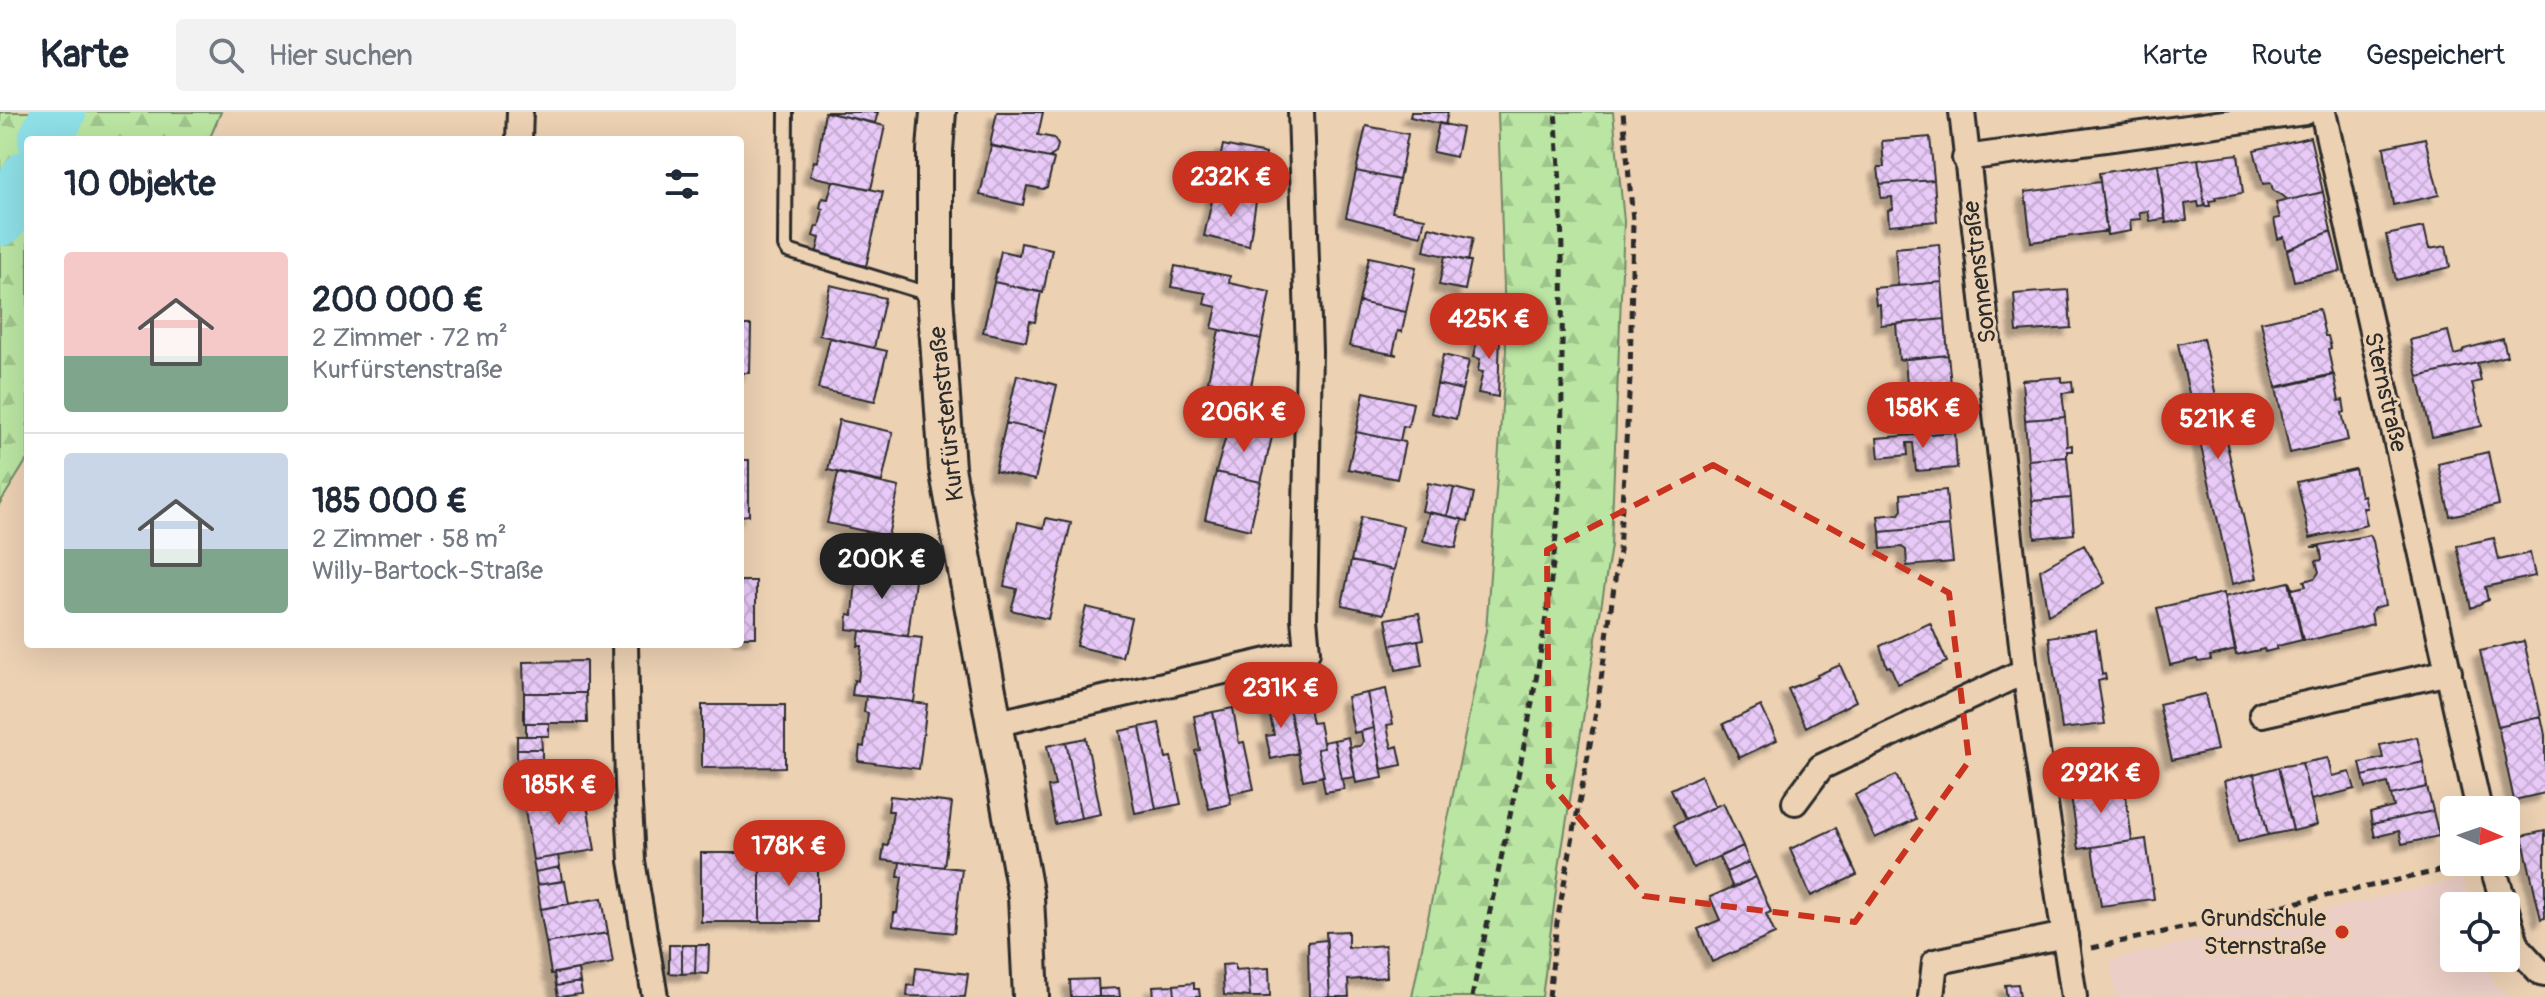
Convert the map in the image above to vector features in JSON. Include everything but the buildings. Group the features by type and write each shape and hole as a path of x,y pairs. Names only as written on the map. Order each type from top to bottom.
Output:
{"street":[{"path":"519,136 520,112"},
{"name":"Kurfürstenstraße","path":"938,112 935,296 947,468 1026,897 1031,997"},
{"path":"994,724 1307,652 1304,618 1309,351 1301,112"},
{"name":"Sonnenstraße","path":"1962,112 2025,671 2074,997"},
{"path":"1965,158 2305,112"},
{"name":"Sternstraße","path":"2323,112 2476,796"},
{"path":"625,648 632,861 655,997"},
{"path":"1795,802 1821,767 2025,671"},
{"path":"2262,714 2449,672"},
{"path":"1931,997 1935,962 2066,944"},
{"path":"2520,950 2540,972 2545,973"}],"lane":[{"path":"786,112 785,246 788,251 935,296"}],"path":[{"path":"1472,997 1534,692 1554,553 1563,338 1560,174 1555,112"},
{"path":"1549,997 1557,922 1598,701 1619,551 1630,379 1633,220 1623,112"},
{"path":"2066,944 2440,870"}],"highlighted area":[{"path":"1713,465 1949,593 1969,761 1855,922 1644,896 1549,782 1547,550"}],"shaded area":[{"name":"Grundschule Sternstraße","path":"2463,878 2466,892 2440,892 2440,972 2490,972 2496,985 2511,997 2116,997 2110,960"}],"green space":[{"path":"0,112 221,112 211,136 24,136 24,464 0,503"},
{"path":"1498,112 1613,112 1624,221 1611,546 1559,868 1542,997 1412,997 1486,631 1506,350"}],"waterway":[{"path":"47,136 59,112"},
{"path":"0,219 24,183"}],"place":[{"name":"Grundschule Sternstraße","path":"2342,932"}]}
